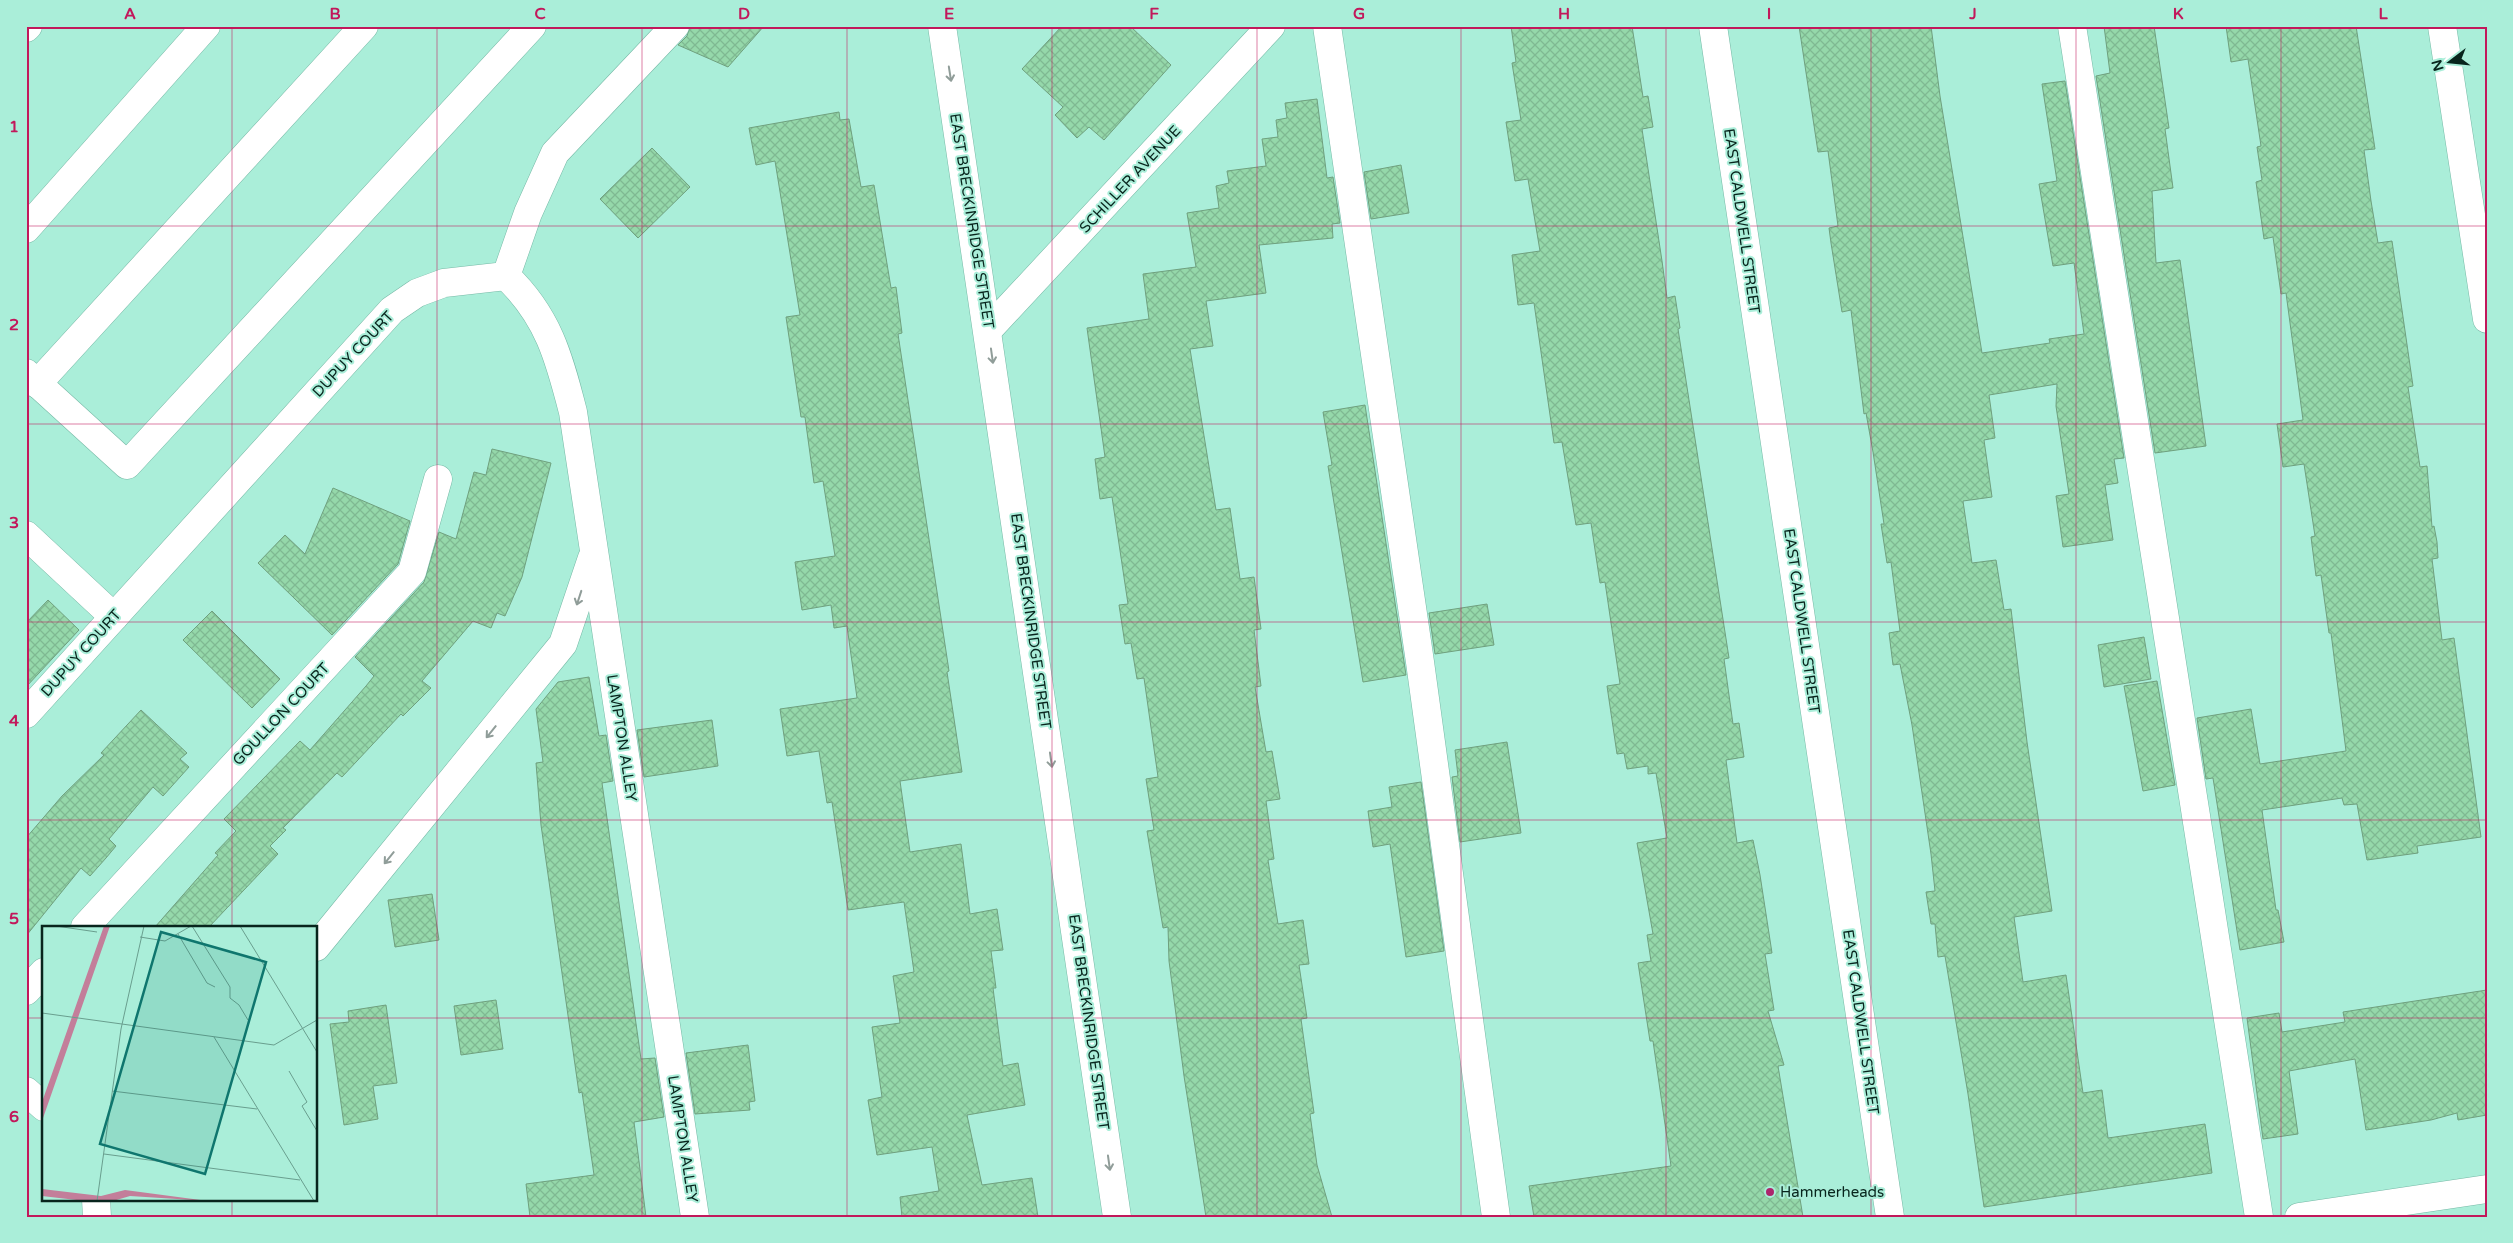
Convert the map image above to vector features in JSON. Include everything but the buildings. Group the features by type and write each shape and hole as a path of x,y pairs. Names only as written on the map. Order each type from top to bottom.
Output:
{"street":[{"path":"26,229 206,26"},
{"path":"364,26 32,379 127,465 532,26"},
{"path":"506,276 528,213 555,152 675,26"},
{"name":"EAST BRECKINRIDGE STREET","path":"942,26 1117,1217"},
{"name":"SCHILLER AVENUE","path":"988,330 1272,26"},
{"path":"1327,26 1417,642 1496,1217"},
{"name":"EAST CALDWELL STREET","path":"1713,26 1890,1217"},
{"path":"2072,26 2259,1217"},
{"path":"2442,26 2487,319"},
{"name":"LAMPTON ALLEY","path":"506,276 523,292 541,318 560,363 573,412 695,1217"},
{"name":"DUPUY COURT","path":"26,714 392,310 417,293 444,283 506,276"},
{"name":"GOULLON COURT","path":"86,926 412,572 438,479"},
{"path":"26,535 114,617"},
{"path":"318,945 563,644 594,552"},
{"path":"26,991 42,974"},
{"path":"26,1090 42,1105"},
{"path":"2299,1217 2487,1189"},
{"path":"96,1200 97,1217"}],"place":[{"name":"Hammerheads","path":"1770,1192"}]}
